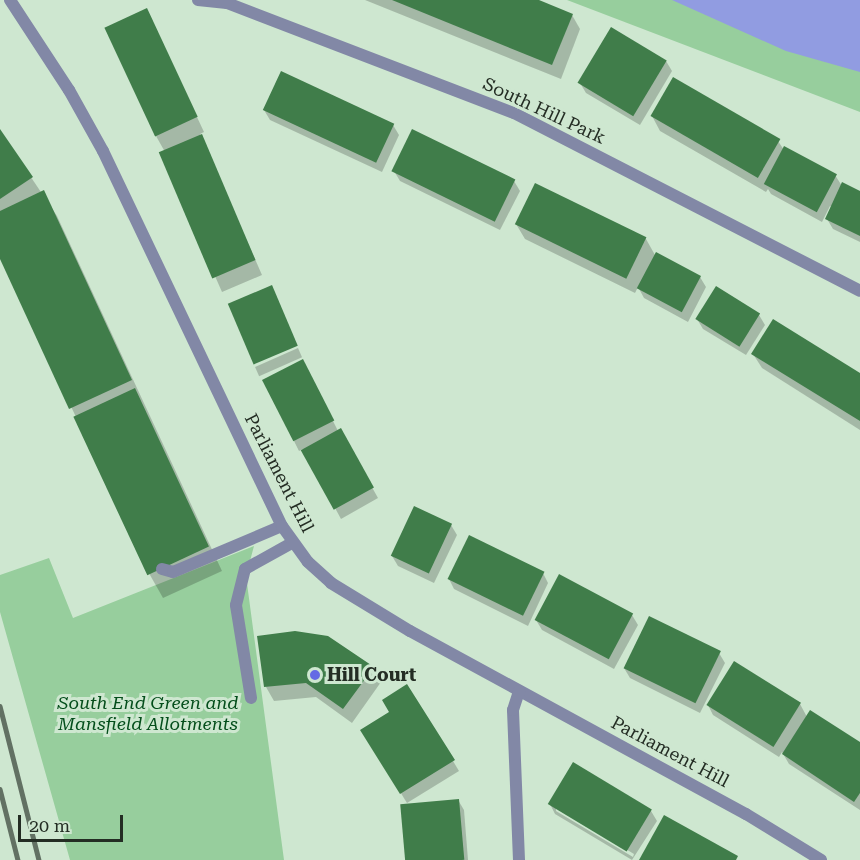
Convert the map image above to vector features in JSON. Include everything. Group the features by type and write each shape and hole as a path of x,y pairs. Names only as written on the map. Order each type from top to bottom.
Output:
{"street":[{"name":"Parliament Hill","path":"10,0 69,90 103,151 292,543 331,583 356,600 746,814 821,860"},
{"name":"South Hill Park","path":"198,0 227,3 514,113 860,291"},
{"path":"162,569 173,572 282,526"},
{"path":"251,698 236,605 245,568 292,543"},
{"path":"519,691 513,710 519,860"}],"green space":[{"path":"567,0 860,0 860,112"},
{"name":"South End Green and Mansfield Allotments","path":"254,546 246,576 284,860 70,860 0,612 0,575 49,558 73,618"}],"water":[{"path":"672,0 860,0 860,72 786,51"}],"building":[{"path":"392,0 539,0 573,14 552,65"},
{"path":"147,8 198,117 155,137 104,28"},
{"path":"611,27 667,60 633,116 578,83"},
{"path":"281,71 394,124 376,163 263,110"},
{"path":"673,77 780,139 758,178 650,116"},
{"path":"0,129 33,177 0,199"},
{"path":"412,129 515,179 495,222 391,171"},
{"path":"202,134 256,260 212,278 159,152"},
{"path":"784,146 837,174 817,212 764,184"},
{"path":"842,182 860,191 860,236 825,219"},
{"path":"535,183 646,237 626,279 515,224"},
{"path":"44,190 132,380 69,409 0,259 0,211"},
{"path":"656,252 701,276 682,312 637,288"},
{"path":"272,285 298,346 254,365 228,304"},
{"path":"716,286 760,314 739,347 695,319"},
{"path":"773,319 860,373 860,421 751,354"},
{"path":"303,359 334,420 293,441 262,380"},
{"path":"135,388 209,547 147,575 73,417"},
{"path":"341,428 374,487 334,510 301,450"},
{"path":"414,506 452,524 429,574 391,556"},
{"path":"469,535 544,572 523,616 448,579"},
{"path":"559,574 633,613 609,659 535,620"},
{"path":"649,616 721,651 695,703 624,668"},
{"name":"Hill Court","path":"295,631 328,636 374,667 343,709 306,683 264,687 257,636"},
{"path":"734,661 801,703 773,747 706,705"},
{"path":"407,684 455,760 400,794 360,730 389,712 382,700"},
{"path":"810,710 860,742 860,793 854,802 782,754"},
{"path":"573,762 652,809 627,851 548,804"},
{"path":"459,799 464,860 405,860 400,804"},
{"path":"664,815 738,856 736,860 639,860"}],"railway":[{"path":"0,706 39,860"},
{"path":"0,789 18,860"}],"place":[{"name":"Hill Court","path":"315,675"}]}
